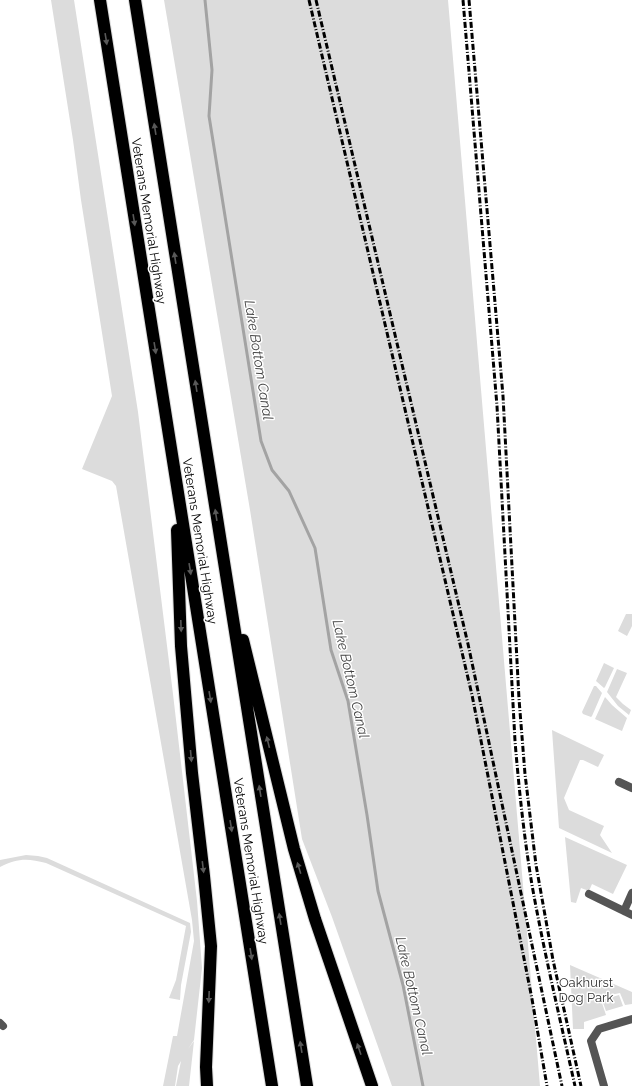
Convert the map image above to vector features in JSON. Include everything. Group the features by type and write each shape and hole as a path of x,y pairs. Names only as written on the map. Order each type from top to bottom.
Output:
{"highway":[{"name":"Veterans Memorial Highway","path":"100,0 272,1086"},
{"name":"Veterans Memorial Highway","path":"135,0 307,1086"},
{"path":"175,475 181,646 192,772 211,946 206,1067 207,1086"},
{"path":"222,553 294,849 315,919 372,1086"},
{"path":"203,1086 206,1067"}],"street":[{"path":"619,782 632,788"},
{"path":"589,894 628,913 632,893"},
{"path":"604,1086 591,1041 599,1029 632,1019"}],"green space":[{"path":"51,0 74,0 138,412 197,901 202,968 194,1040 188,1049 194,1041 189,1086 176,1086 181,1061 178,1066 175,1086 163,1086 173,1036 177,1036 194,941 192,920 116,486 112,481 82,469 112,396"},
{"path":"164,0 448,0 540,1086 392,1086 332,917 302,839 250,510"},
{"path":"626,614 632,614 632,626 627,636 618,631"},
{"path":"604,663 614,668 604,688 596,681"},
{"path":"617,669 627,673 616,697 631,710 629,715 618,706 607,692"},
{"path":"594,686 596,686 602,693 591,717 583,714 582,712"},
{"path":"605,697 627,718 622,731 595,719"},
{"path":"552,730 604,755 598,767 580,760 564,798 569,810 604,826 600,835 612,853 559,828"},
{"path":"565,837 627,865 613,894 592,884 589,891 581,888 576,903 571,902"},
{"path":"26,855 47,858 190,923 191,932 181,985 180,1000 169,998 176,980 186,926 46,863 34,860 17,860 0,867 0,860"},
{"name":"Oakhurst Dog Park","path":"570,965 632,992 632,1004 625,1005 620,993 600,997 606,1015 584,1022 584,1029 573,1029"},
{"path":"619,995 623,1006 606,1011 602,1000"}],"waterway":[{"name":"Lake Bottom Canal","path":"205,0 212,70 209,116 261,441 272,470 289,491 315,548 331,650 348,701 378,891 403,985 423,1086"}],"railway":[{"path":"309,0 472,695 532,999 547,1086"},
{"path":"316,0 468,644 562,1086"},
{"path":"463,0 497,406 515,741 520,795 532,885 552,986 575,1086"},
{"path":"469,0 503,396 519,699 525,774 536,865 553,960 581,1086"}]}
